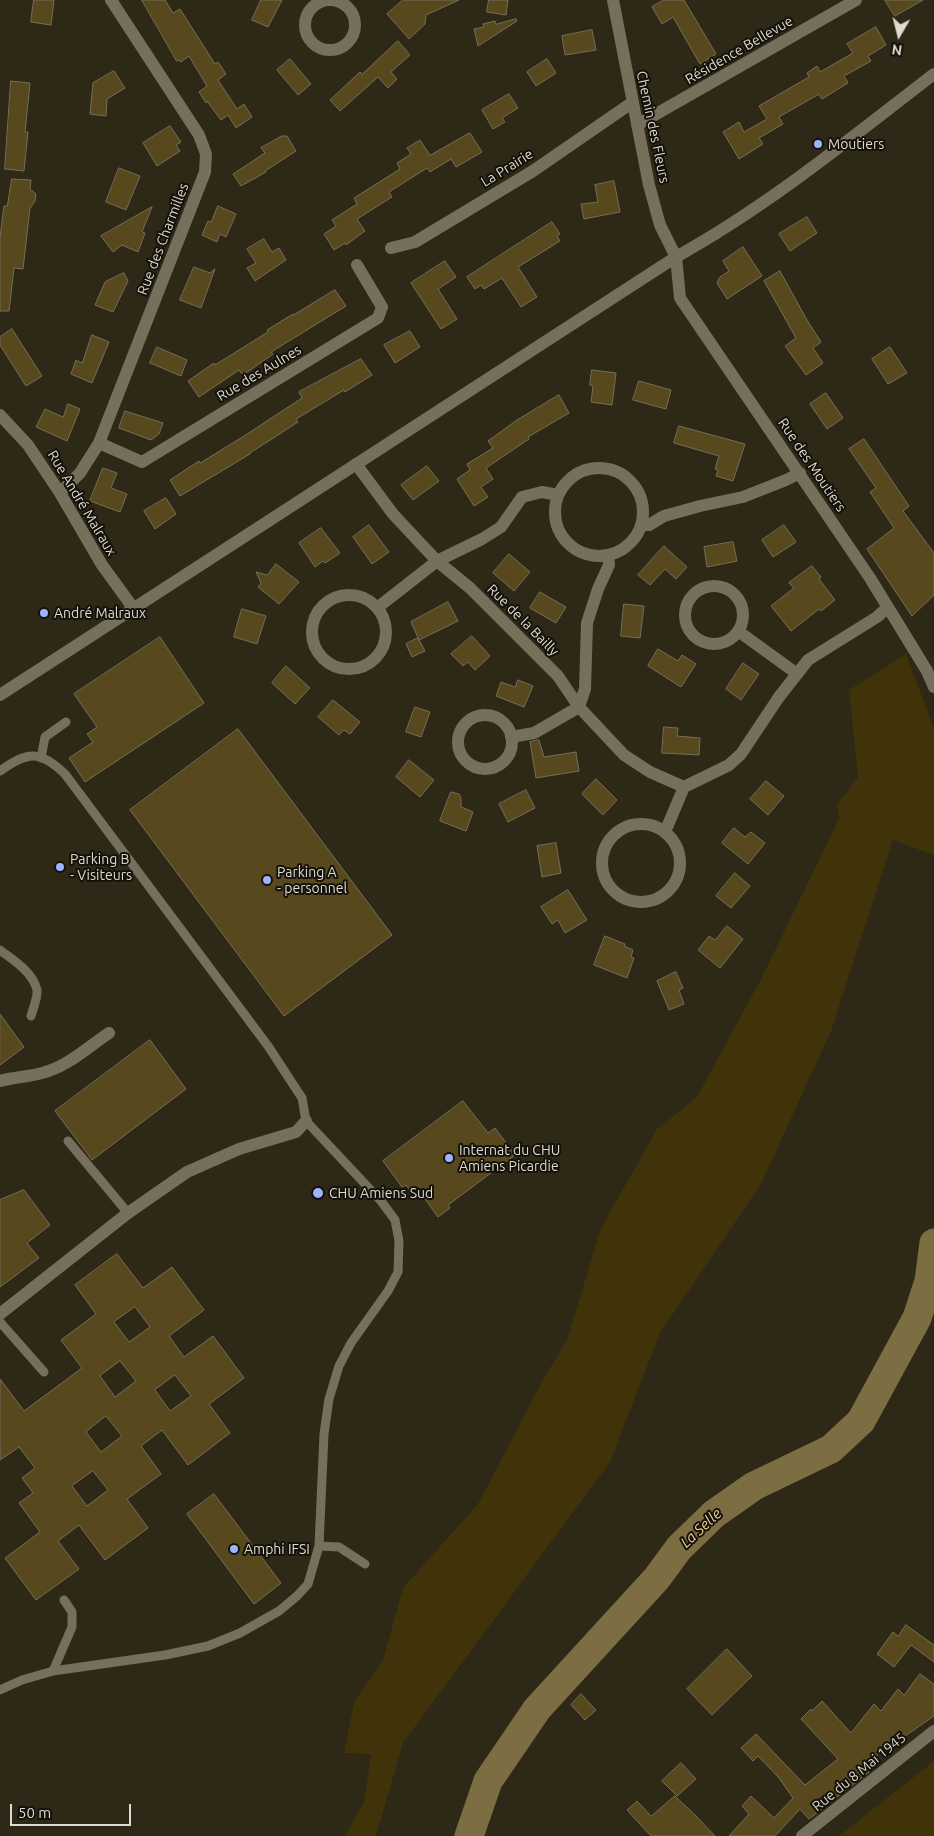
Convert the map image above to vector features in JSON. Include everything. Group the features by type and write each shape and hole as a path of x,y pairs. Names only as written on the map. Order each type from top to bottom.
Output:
{"street":[{"name":"Rue des Charmilles","path":"60,493 80,473 99,443 205,172 206,154 198,135 111,0"},
{"name":"Chemin des Fleurs","path":"613,0 650,185 660,225 676,256"},
{"name":"Résidence Bellevue","path":"637,125 856,0"},
{"path":"0,695 676,256 709,239 799,176 897,104 934,74"},
{"name":"La Prairie","path":"391,248 415,242 525,176 632,102"},
{"name":"Rue des Moutiers","path":"676,256 680,298 800,472 888,607 934,687"},
{"name":"Rue des Aulnes","path":"99,443 142,462 378,318 382,307 357,264"},
{"name":"Rue André Malraux","path":"0,415 28,445 60,493 102,565 134,609"},
{"name":"Rue de la Bailly","path":"356,464 393,514 437,561 470,588 558,676 579,707 624,755 650,772 684,787"},
{"path":"592,468 607,468 621,474 632,483 640,496 643,511 641,525 636,536 619,551 608,555 594,556 581,552 570,545 561,534 556,521 555,508 558,495 566,482 578,473 592,468"},
{"path":"641,525 649,525 664,516 700,506 743,497 786,480 800,472"},
{"path":"377,608 437,561 482,539 501,527 522,497 542,492 558,495"},
{"path":"511,737 534,733 579,707 585,689 587,623 598,589 609,565 608,555"},
{"path":"709,586 719,586 728,589 736,595 741,603 743,613 738,631 732,638 723,643 704,643 695,638 685,622 684,612 687,603 700,589 709,586"},
{"path":"356,596 368,600 377,608 384,618 386,630 385,643 380,654 360,668 348,670 336,667 325,661 317,651 312,634 315,616 322,606 332,599 356,596"},
{"path":"665,832 684,787 729,765 742,754 796,673 808,660 888,607"},
{"path":"738,631 796,673"},
{"path":"487,715 503,722 511,737 511,746 508,754 503,762 496,767 478,768 463,758 459,750 459,733 464,725 478,716 487,715"},
{"path":"630,825 654,826 665,832 674,842 679,855 680,868 676,881 668,892 656,899 642,902 629,900 617,894 608,885 603,874 601,862 603,850 609,839 618,830 630,825"},
{"path":"0,1081 12,1077 41,1074 57,1068 109,1033"},
{"path":"0,1314 128,1213 187,1172 239,1149 296,1132 306,1120"},
{"name":"Rue du 8 Mai 1945","path":"802,1836 934,1731"}],"lane":[{"path":"41,758 45,737 66,722"},
{"path":"0,771 17,759 35,755 52,762 65,774 268,1046 302,1098 306,1120 381,1201 395,1220 400,1240 398,1272 388,1291 351,1343 339,1366 329,1399 324,1434 319,1546 308,1584 279,1611 240,1633 208,1646 53,1671 22,1680 0,1690"},
{"path":"0,950 21,966 33,981 37,991 31,1016"},
{"path":"68,1141 128,1213"},
{"path":"0,1322 44,1372"},
{"path":"319,1546 339,1547 365,1564"},
{"path":"53,1671 72,1626 72,1612 64,1600"}],"shaded area":[{"path":"906,654 934,729 934,855 893,840 831,1031 761,1184 660,1333 610,1462 403,1743 376,1836 345,1836 364,1802 371,1754 344,1753 354,1702 383,1660 403,1588 478,1504 545,1376 567,1340 601,1228 657,1129 697,1097 761,979 839,819 837,804 858,777 849,690"},
{"path":"934,1761 934,1836 839,1836"}],"building":[{"path":"34,0 54,0 51,25 31,22"},
{"path":"142,0 165,0 173,13 180,9 215,64 218,62 226,74 218,80 237,109 244,104 252,117 236,128 228,115 221,120 199,92 207,86 189,56 181,62 177,61"},
{"path":"261,0 282,0 268,27 252,20"},
{"path":"403,0 459,0 426,15 425,24 409,39 387,14"},
{"path":"489,0 508,0 506,15 487,12"},
{"path":"664,0 684,0 716,54 700,64 673,17 662,24 652,7"},
{"path":"885,0 923,0 895,16"},
{"path":"516,19 517,21 478,46 474,29 484,27 483,24 495,21 496,24"},
{"path":"876,27 886,45 868,56 871,61 844,76 848,83 822,99 819,94 779,117 783,124 759,138 763,144 739,159 723,132 739,122 744,132 767,119 759,106 809,77 807,73 817,66 820,72 853,53 847,44"},
{"path":"592,30 596,50 565,55 562,36"},
{"path":"398,41 410,55 391,72 397,79 388,88 378,77 340,111 330,100"},
{"path":"290,59 311,84 298,95 277,70"},
{"path":"547,59 556,73 536,86 527,72"},
{"path":"114,71 125,88 107,99 106,116 90,114 93,83"},
{"path":"11,81 30,83 25,132 28,132 24,171 5,169"},
{"path":"509,94 518,108 502,118 505,122 493,129 482,110"},
{"path":"170,126 181,142 176,145 180,151 157,166 143,143"},
{"path":"470,133 482,152 456,167 451,159 430,172 427,168 389,192 392,197 357,219 365,231 346,245 345,243 334,250 324,234 336,226 332,220 357,204 354,198 400,169 397,163 411,154 407,148 420,140 430,155"},
{"path":"282,136 287,136 296,151 266,172 241,186 233,174 265,153 261,148"},
{"path":"119,168 140,176 126,210 106,202"},
{"path":"12,179 31,180 30,189 36,194 35,201 30,208 23,269 14,268 9,311 0,311 0,237 4,206 7,206"},
{"path":"614,181 620,212 584,219 581,204 598,202 595,185"},
{"path":"218,206 236,214 226,237 220,234 217,242 202,235 208,221 211,222"},
{"path":"152,207 142,232 145,233 138,252 122,245 113,252 101,236"},
{"path":"807,217 817,233 790,251 779,234"},
{"path":"552,222 560,234 557,236 560,241 518,267 537,297 521,307 502,278 484,289 481,285 475,289 467,277"},
{"path":"264,239 272,252 279,248 286,260 255,281 247,268 256,263 247,249"},
{"path":"743,247 762,276 727,299 717,283 720,277 729,271 723,261"},
{"path":"445,261 456,277 438,289 457,319 441,329 411,283"},
{"path":"194,267 210,273 215,269 201,308 180,300"},
{"path":"780,271 821,342 813,348 823,363 806,375 785,346 796,338 764,281"},
{"path":"124,273 128,281 113,312 95,305 105,282"},
{"path":"335,290 346,306 271,352 273,354 243,375 239,370 199,397 188,381 214,363 215,365 268,332 267,330"},
{"path":"12,329 42,376 26,386 0,345 0,337"},
{"path":"410,331 420,347 395,363 384,345"},
{"path":"92,335 109,342 92,383 71,374 76,360 82,363"},
{"path":"157,347 187,360 181,376 150,363"},
{"path":"890,347 907,373 888,384 872,359"},
{"path":"361,359 372,375 296,419 298,422 250,454 180,496 170,480 199,461 200,463 241,438 302,398 299,392"},
{"path":"592,370 616,373 612,405 591,402 593,386 590,385"},
{"path":"639,381 671,390 666,409 633,400"},
{"path":"826,393 843,418 827,429 810,404"},
{"path":"559,395 569,413 528,437 529,439 486,468 493,479 481,487 488,497 474,506 457,479 470,470 467,464 493,448 488,441 517,420"},
{"path":"68,404 80,409 67,441 36,427 45,409 63,417"},
{"path":"125,411 163,423 159,434 151,440 119,428"},
{"path":"679,426 745,444 733,481 716,476 718,470 715,469 719,456 674,443"},
{"path":"864,439 909,506 903,511 934,553 934,595 912,616 867,549 894,528 870,492 876,488 849,449"},
{"path":"427,466 439,481 413,500 401,485"},
{"path":"103,468 117,473 111,488 127,494 120,512 90,501"},
{"path":"166,498 176,514 155,529 144,511"},
{"path":"369,525 389,552 372,564 353,537"},
{"path":"784,525 796,542 773,557 762,540"},
{"path":"321,528 340,553 315,567 299,543"},
{"path":"733,542 737,561 707,567 704,547"},
{"path":"664,546 687,567 676,579 665,569 650,585 638,575"},
{"path":"509,554 530,572 514,591 493,573"},
{"path":"276,564 299,582 279,604 258,587 261,583 256,572 267,575"},
{"path":"812,566 835,600 821,611 819,609 791,631 771,606 794,588 789,583"},
{"path":"540,592 566,607 556,623 530,608"},
{"path":"448,602 458,621 419,640 411,622"},
{"path":"624,604 644,606 640,638 621,636"},
{"path":"242,609 266,616 257,644 234,637"},
{"path":"472,636 490,656 475,670 468,662 463,666 451,654"},
{"path":"160,637 204,703 85,782 69,758 93,742 87,734 97,727 74,694"},
{"path":"418,638 425,651 412,657 406,644"},
{"path":"658,649 678,661 682,655 696,664 681,687 648,666"},
{"path":"743,663 759,674 741,700 726,689"},
{"path":"286,666 310,688 295,704 272,683"},
{"path":"518,680 533,686 524,707 496,696 501,682 515,687"},
{"path":"333,700 360,722 350,734 344,730 339,735 318,717"},
{"path":"415,707 430,712 421,737 406,732"},
{"path":"664,727 678,728 677,736 700,738 699,755 662,753"},
{"name":"Parking A - personnel","path":"238,729 392,935 284,1016 130,810"},
{"path":"539,740 544,757 576,752 579,771 536,778 530,742"},
{"path":"409,760 434,780 420,797 396,777"},
{"path":"596,779 617,800 603,815 582,794"},
{"path":"766,781 784,796 768,815 750,799"},
{"path":"526,790 535,808 508,822 499,804"},
{"path":"451,792 459,794 461,807 473,812 466,831 440,821"},
{"path":"734,828 745,837 751,832 765,843 748,864 722,843"},
{"path":"556,843 561,873 542,877 537,846"},
{"path":"735,873 750,886 731,908 716,896"},
{"path":"568,890 587,920 565,933 558,920 552,924 541,907"},
{"path":"727,926 743,939 720,968 698,950 709,936 715,940"},
{"path":"605,936 625,944 624,946 633,950 631,957 634,958 627,978 594,965"},
{"path":"676,972 683,988 679,990 684,1004 669,1010 657,981"},
{"path":"0,1014 24,1047 0,1065"},
{"path":"150,1040 186,1089 92,1160 55,1111"},
{"name":"Internat du CHU Amiens Picardie","path":"463,1101 488,1133 495,1128 515,1155 448,1205 450,1208 438,1217 417,1188 411,1192 406,1185 402,1187 383,1161"},
{"path":"24,1190 50,1225 27,1243 39,1258 0,1287 0,1200"},
{"path":"117,1254 143,1288 172,1267 204,1310 169,1336 184,1357 213,1336 244,1378 209,1404 230,1433 188,1465 162,1430 141,1446 161,1474 127,1499 148,1528 105,1560 79,1525 58,1541 79,1569 36,1600 5,1558 40,1532 19,1503 33,1493 22,1478 35,1468 19,1447 0,1460 0,1379 24,1411 82,1368 61,1340 96,1314 75,1285","holes":["135,1307 150,1327 129,1342 114,1322","120,1361 136,1381 115,1397 100,1376","175,1375 191,1396 170,1411 155,1390","106,1416 122,1436 101,1452 86,1432","93,1471 108,1490 87,1506 72,1486"]},
{"name":"Amphi IFSI","path":"214,1494 281,1583 254,1604 187,1514"},
{"path":"906,1625 934,1645 934,1662 911,1645 894,1667 877,1654 893,1632 898,1636"},
{"path":"727,1649 752,1676 712,1715 687,1689"},
{"path":"920,1674 934,1684 934,1716 876,1756 875,1765 867,1770 869,1772 809,1819 800,1809 775,1836 729,1836 749,1814 742,1806 751,1796 774,1818 793,1798 779,1778 758,1756 753,1761 741,1748 756,1734 805,1785 838,1759 801,1719 811,1709 812,1711 822,1701 851,1733 874,1704 881,1711 898,1689 904,1695"},
{"path":"581,1694 596,1710 585,1720 571,1705"},
{"path":"681,1763 696,1779 677,1796 662,1781"},
{"path":"675,1796 715,1836 651,1836 627,1810 637,1801 651,1816"}],"waterway":[{"name":"La Selle","path":"469,1836 488,1781 537,1709 657,1578 679,1548 714,1514 754,1486 831,1449 861,1421 917,1318 929,1281 934,1243"}],"place":[{"name":"Moutiers","path":"818,144"},
{"name":"André Malraux","path":"44,613"},
{"name":"Parking B - Visiteurs","path":"60,867"},
{"name":"Parking A - personnel","path":"267,880"},
{"name":"Internat du CHU Amiens Picardie","path":"449,1158"},
{"name":"CHU Amiens Sud","path":"318,1193"},
{"name":"Amphi IFSI","path":"234,1549"}]}
